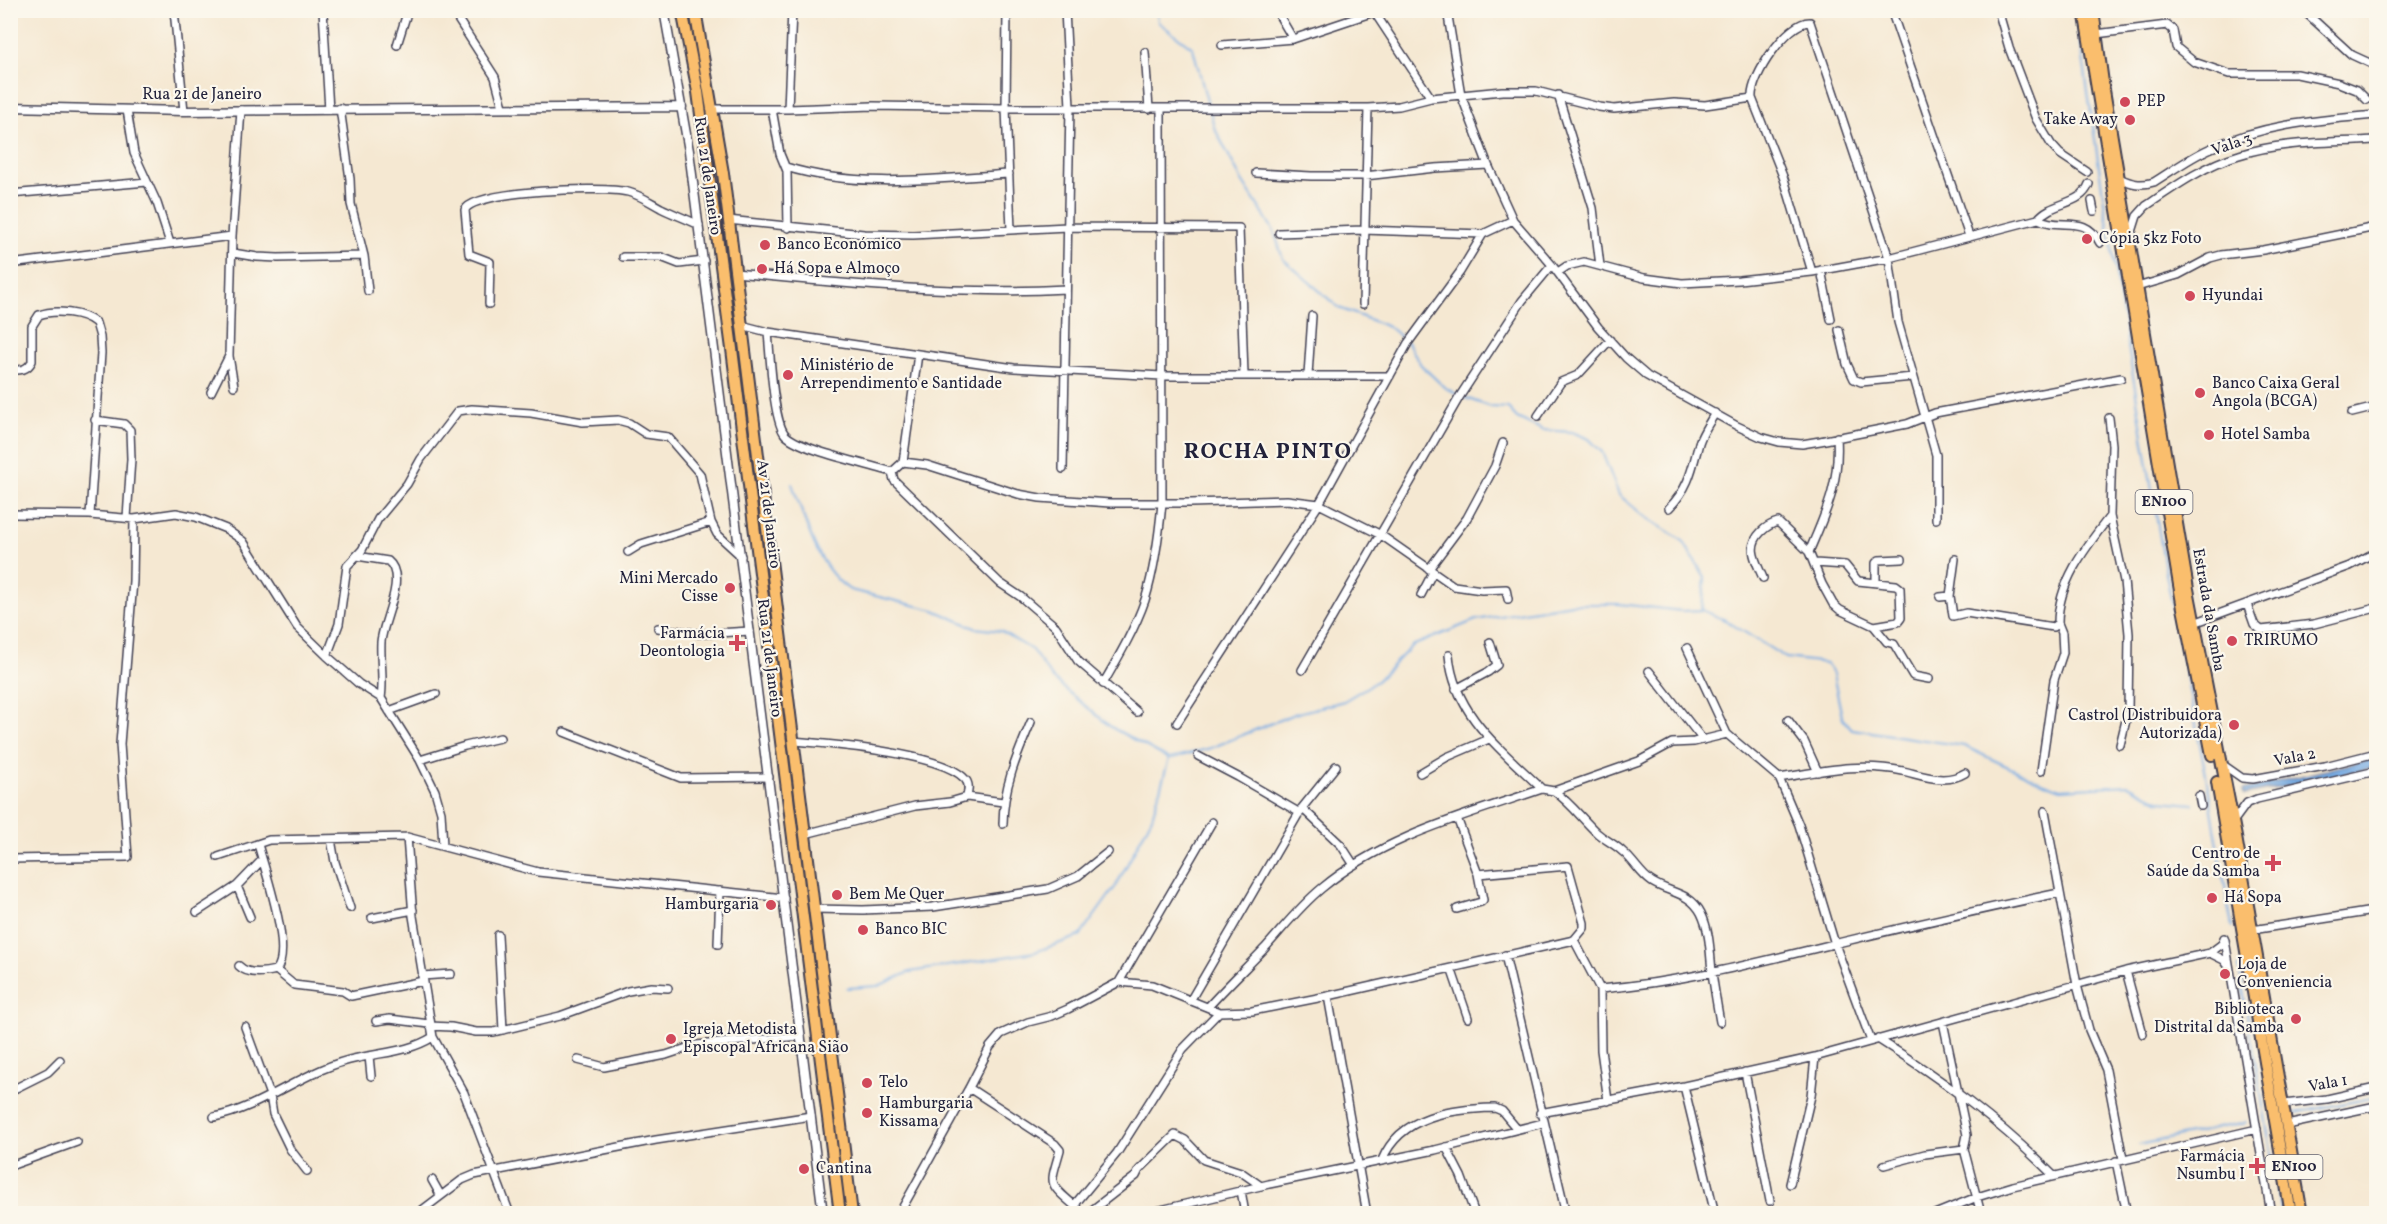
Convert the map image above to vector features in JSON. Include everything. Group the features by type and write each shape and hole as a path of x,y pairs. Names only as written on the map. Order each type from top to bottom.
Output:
{"main road":[{"name":"Rua 21 de Janeiro","path":"682,10 698,92 710,189"},
{"name":"Rua 21 de Janeiro","path":"695,10 713,109 735,273 852,1214"},
{"name":"Estrada da Samba","path":"2084,10 2182,603 2220,795 2292,1214"},
{"name":"Estrada da Samba","path":"2093,10 2129,240 2194,623 2233,822 2302,1214"},
{"name":"Av 21 de Janeiro","path":"710,189 840,1214"}],"street":[{"path":"174,10 184,111"},
{"path":"323,10 329,110"},
{"path":"397,45 400,28 408,10"},
{"path":"452,10 495,77 503,107"},
{"name":"Rua 21 de Janeiro","path":"664,10 682,107 704,261 823,1214"},
{"path":"788,110 792,10"},
{"path":"1007,10 1006,108 1011,230"},
{"path":"1063,469 1070,107 1065,10"},
{"path":"1276,10 1293,39"},
{"path":"1447,10 1461,95 1488,165 1513,220 1558,272 1610,340 1647,376 1761,437 1779,442 1802,444 1907,424 1925,416 1989,402 2121,378"},
{"path":"1891,10 1969,236"},
{"path":"1998,10 2009,48 2036,119 2060,154 2087,172"},
{"path":"2303,10 2352,55 2376,66"},
{"path":"1222,45 1293,39 1374,11 1431,99"},
{"path":"1812,272 1784,179 1752,98 1755,80 1780,42 1792,30 1805,22 1810,22 1889,258 1898,322 1937,462 1936,519"},
{"path":"2096,34 2167,25 2173,30 2176,47 2194,62 2229,74 2297,74 2339,83 2357,90 2367,100"},
{"path":"1145,52 1149,109"},
{"path":"713,109 788,110 873,106 1149,109 1368,108 1399,106 1461,95 1536,91 1614,109 1674,103 1705,105 1752,98"},
{"path":"1558,95 1593,208 1600,266"},
{"name":"Rua 21 de Janeiro","path":"10,107 184,111 682,107"},
{"path":"339,108 350,179 351,204 363,256 368,291"},
{"path":"1363,304 1363,230 1368,108"},
{"path":"772,109 780,154 786,167 788,228"},
{"path":"1103,684 1119,657 1144,601 1158,541 1162,503 1161,109"},
{"path":"127,110 134,153 162,216 170,243"},
{"path":"234,386 229,356 232,236 241,110"},
{"name":"Vala 3","path":"2119,178 2133,184 2145,185 2154,182 2208,149 2240,138 2308,121 2376,115"},
{"name":"Vala 3","path":"2129,240 2137,216 2146,206 2214,164 2265,148 2376,140"},
{"path":"1256,173 1365,176 1488,165"},
{"path":"786,167 820,175 873,180 1010,174"},
{"path":"10,194 147,182"},
{"path":"1558,272 1576,263 1584,262 1644,278 1682,284 1812,272 1889,258 2038,219 2044,211 2079,197 2087,191 2089,184"},
{"path":"489,304 490,263 469,254 465,210 471,203 516,194 576,188 602,188 638,195 699,225"},
{"path":"2092,201 2094,211"},
{"path":"2038,219 2047,224 2074,224 2086,227 2096,235 2100,243"},
{"path":"728,220 788,228 913,235 1067,227 1236,227 1241,231 1244,375"},
{"path":"1280,233 1363,230 1483,234 1513,220"},
{"path":"2137,286 2178,275 2210,258 2221,255 2263,250 2376,227"},
{"path":"1177,723 1319,504 1408,343 1460,272 1483,234"},
{"path":"10,264 121,252 170,243 232,236"},
{"path":"233,253 278,258 363,256"},
{"path":"622,257 661,257 679,264 704,261"},
{"path":"1302,670 1460,396 1522,301 1552,265"},
{"path":"1821,270 1831,319"},
{"path":"735,273 908,289 1015,292 1066,289"},
{"path":"10,370 30,366 32,326 39,315 71,314 92,320 98,328 101,353 90,515"},
{"path":"1308,375 1312,316"},
{"path":"741,325 768,332 1014,369 1162,376 1390,376"},
{"path":"1839,330 1846,364 1854,379 1862,382 1912,377"},
{"path":"768,332 774,396 784,434 819,452 892,472"},
{"path":"1538,416 1561,382 1578,375 1610,340"},
{"path":"892,472 903,462 918,354"},
{"path":"212,392 229,356"},
{"path":"2352,413 2376,407"},
{"path":"327,656 339,624 347,566 362,550 378,519 407,484 453,415 465,409 531,413 583,422 618,420 629,423 646,434 668,437 700,474 711,522 721,539 741,556"},
{"path":"1668,508 1683,490 1695,465 1700,441 1715,413"},
{"path":"2109,418 2112,445 2110,516 2124,581 2129,634 2128,712 2121,745"},
{"path":"10,859 128,857 120,744 131,614 130,430 124,424 96,420"},
{"path":"1809,552 1838,473 1837,437"},
{"path":"1421,595 1431,570 1471,512 1495,466 1503,443"},
{"path":"903,462 927,465 1018,494 1040,498 1162,503 1287,500 1319,504 1381,535 1446,582 1462,588 1506,589 1508,599"},
{"path":"892,472 894,480 1000,583 1021,597 1056,627 1072,655 1137,712"},
{"path":"10,514 131,518 176,513 226,530 243,541 254,555 286,612 308,639 359,684 381,698 420,760 435,791 441,812 443,846"},
{"path":"2041,771 2054,680 2063,653 2062,633 2058,623 2060,602 2080,556 2110,516"},
{"path":"628,552 640,544 711,522"},
{"path":"1763,578 1751,550 1752,544 1758,535 1771,524 1778,522 1809,552 1833,604 1840,610 1874,626 1887,642 1896,645 1913,676 1929,679"},
{"path":"2194,623 2350,566 2376,552"},
{"path":"357,556 388,561 393,567 394,593 381,640 383,686 381,698"},
{"path":"1876,583 1876,563 1879,560 1902,559"},
{"path":"1956,560 1950,596 1953,616 1966,613 2050,627 2058,623"},
{"path":"1815,563 1845,565 1858,581 1896,585 1900,588 1901,618 1898,622 1874,626"},
{"path":"1940,597 1950,596"},
{"path":"2247,604 2254,624 2261,630 2314,624 2376,608"},
{"path":"658,628 701,634 750,631"},
{"path":"1456,689 1497,665 1490,642"},
{"path":"1687,648 1727,734 1779,778 1799,825 1835,944 1875,1040 1913,1061 1958,1093 2019,1141 2054,1176"},
{"path":"1449,655 1456,689 1469,713 1489,740 1542,789"},
{"path":"1649,671 1703,740"},
{"path":"389,711 436,694"},
{"path":"1788,720 1804,741 1818,772"},
{"path":"1003,824 1003,802 1018,753 1031,722"},
{"path":"564,732 681,777 769,777"},
{"path":"1554,791 1639,761 1672,743 1703,740 1727,734"},
{"path":"420,760 500,738"},
{"path":"1420,773 1447,757 1489,740"},
{"path":"794,741 866,749 927,761 965,779 968,786 967,797"},
{"name":"Vala 2","path":"2221,764 2242,778 2253,779 2325,766 2376,753"},
{"path":"1198,756 1301,811 1341,845 1354,865"},
{"path":"1190,1000 1301,811 1336,765"},
{"path":"1779,778 1874,766 1941,779 1954,779 1965,773"},
{"name":"Vala 2","path":"2233,822 2247,803 2257,799 2376,771"},
{"path":"1208,1007 1300,907 1354,865 1416,833 1542,789 1554,791 1566,799 1603,837 1624,852 1644,876 1690,899 1699,910 1711,945 1712,973 1720,1022"},
{"path":"2199,796 2201,806"},
{"path":"805,834 915,806 950,802 967,797 1003,802"},
{"path":"2046,811 2077,985 2089,1030 2108,1079 2127,1213 2119,1214"},
{"path":"1457,818 1478,874 1483,901 1457,909"},
{"path":"1119,982 1212,822"},
{"path":"407,837 413,910 422,979 433,1037 464,1093 510,1214"},
{"path":"218,857 269,840 407,837 538,872 784,898"},
{"path":"331,839 335,862 350,908"},
{"path":"258,844 281,938 281,960 276,970"},
{"path":"814,909 863,910 933,907 1048,889 1078,876 1108,852"},
{"path":"197,912 237,886 262,860"},
{"path":"903,1213 990,1047 1001,1034 1028,1022 1060,1012 1119,982 1152,985 1219,1012 1252,1011 1574,940 1584,928 1568,866 1478,874"},
{"path":"237,886 250,917"},
{"path":"718,944 720,891"},
{"path":"1600,989 1631,987 1712,973 1950,916 2059,893"},
{"path":"372,918 413,910"},
{"path":"2252,930 2367,912"},
{"path":"498,934 503,1030"},
{"path":"1540,1113 1684,1086 1815,1057 2126,971 2210,953 2222,944 2224,938 2271,1214"},
{"path":"1574,940 1600,989 1601,1050 1608,1101"},
{"path":"2210,953 2224,960 2229,968"},
{"path":"1504,955 1566,1214"},
{"path":"239,966 251,972 276,970 294,985 343,991 351,996 451,974"},
{"path":"1450,968 1468,1018"},
{"path":"2126,971 2143,1034"},
{"path":"376,1021 390,1019 482,1033 560,1016 628,991 651,987 668,988"},
{"path":"1328,996 1367,1214"},
{"path":"1076,1210 1076,1203 1117,1153 1183,1049 1219,1012"},
{"path":"1943,1022 1967,1135 1964,1149 1981,1214"},
{"path":"245,1027 270,1095 273,1114 290,1149 307,1171"},
{"path":"578,1060 604,1067 666,1055 696,1045 801,1036"},
{"path":"214,1117 239,1110 339,1063 399,1052 433,1037"},
{"path":"369,1056 371,1076"},
{"path":"1790,1184 1811,1096 1815,1057"},
{"path":"10,1091 48,1072 60,1060"},
{"path":"1745,1072 1770,1200"},
{"path":"1684,1086 1715,1214"},
{"path":"969,1088 1055,1144 1060,1150 1052,1180 1054,1188 1076,1210"},
{"name":"Vala 1","path":"2284,1104 2327,1099 2376,1088"},
{"name":"Vala 1","path":"2287,1125 2376,1106"},
{"path":"1382,1160 1390,1143 1408,1126 1436,1115 1495,1108 1502,1111 1517,1129"},
{"path":"417,1214 462,1180 493,1170 656,1140 811,1116"},
{"path":"1144,1214 1241,1190 1446,1147 1543,1123"},
{"path":"1935,1214 1977,1197 2054,1176 2257,1129"},
{"path":"1087,1214 1136,1176 1139,1170 1175,1135 1185,1140 1204,1160 1240,1172 1261,1186"},
{"path":"10,1166 77,1142"},
{"path":"1446,1147 1461,1176 1475,1214"},
{"path":"1884,1165 1925,1154 1964,1149"},
{"path":"432,1180 441,1196"},
{"path":"1241,1190 1245,1214"}],"water":[{"path":"2376,758 2376,767 2244,795 2243,790"}],"waterway":[{"path":"1157,10 1158,22 1193,48 1208,105"},
{"path":"2076,10 2105,208 2166,574 2206,775 2232,927"},
{"path":"1210,110 1214,127 1242,181 1274,231 1283,259 1339,308 1389,327 1408,343 1421,365 1444,387 1460,396 1491,407 1508,408 1517,418 1543,430 1572,432 1589,439 1602,452 1619,495 1644,516 1683,541 1705,578 1702,610"},
{"path":"792,484 807,527 821,556 829,570 850,590 934,610 975,628 1001,631 1032,650 1053,679 1111,727 1169,759 1211,748 1294,714 1344,701 1377,681 1412,646 1476,620 1572,604 1619,604 1682,611 1702,610 1725,620 1786,658 1826,663 1833,674 1842,717 1852,729 1964,746 2034,779 2061,789 2128,785 2160,801 2193,804"},
{"path":"847,988 878,986 910,972 1035,952 1080,936 1116,886 1152,817 1169,759"},
{"path":"2239,967 2282,1214"},
{"path":"2290,1114 2376,1097"},
{"path":"2139,1145 2246,1122"}],"place":[{"name":"PEP","path":"2125,102"},
{"name":"Take Away","path":"2130,120"},
{"name":"Cópia 5kz Foto","path":"2087,239"},
{"name":"Banco Económico","path":"765,245"},
{"name":"Há Sopa e Almoço","path":"762,269"},
{"name":"Hyundai","path":"2190,296"},
{"name":"Ministério de Arrependimento e Santidade","path":"788,375"},
{"name":"Banco Caixa Geral Angola (BCGA)","path":"2200,393"},
{"name":"Hotel Samba","path":"2209,435"},
{"name":"Mini Mercado Cisse","path":"730,588"},
{"name":"TRIRUMO","path":"2232,641"},
{"name":"Farmácia Deontologia","path":"737,643"},
{"name":"Castrol (Distribuidora Autorizada)","path":"2234,725"},
{"name":"Centro de Saúde da Samba","path":"2273,863"},
{"name":"Bem Me Quer","path":"837,895"},
{"name":"Há Sopa","path":"2212,898"},
{"name":"Hamburgaria","path":"771,905"},
{"name":"Banco BIC","path":"863,930"},
{"name":"Loja de Conveniencia","path":"2225,974"},
{"name":"Biblioteca Distrital da Samba","path":"2296,1019"},
{"name":"Igreja Metodista Episcopal Africana Sião","path":"671,1039"},
{"name":"Telo","path":"867,1083"},
{"name":"Hamburgaria Kissama","path":"867,1113"},
{"name":"Farmácia Nsumbu I","path":"2257,1166"},
{"name":"Cantina","path":"804,1169"}],"district":[{"name":"ROCHA PINTO","path":"1268,452"}]}
